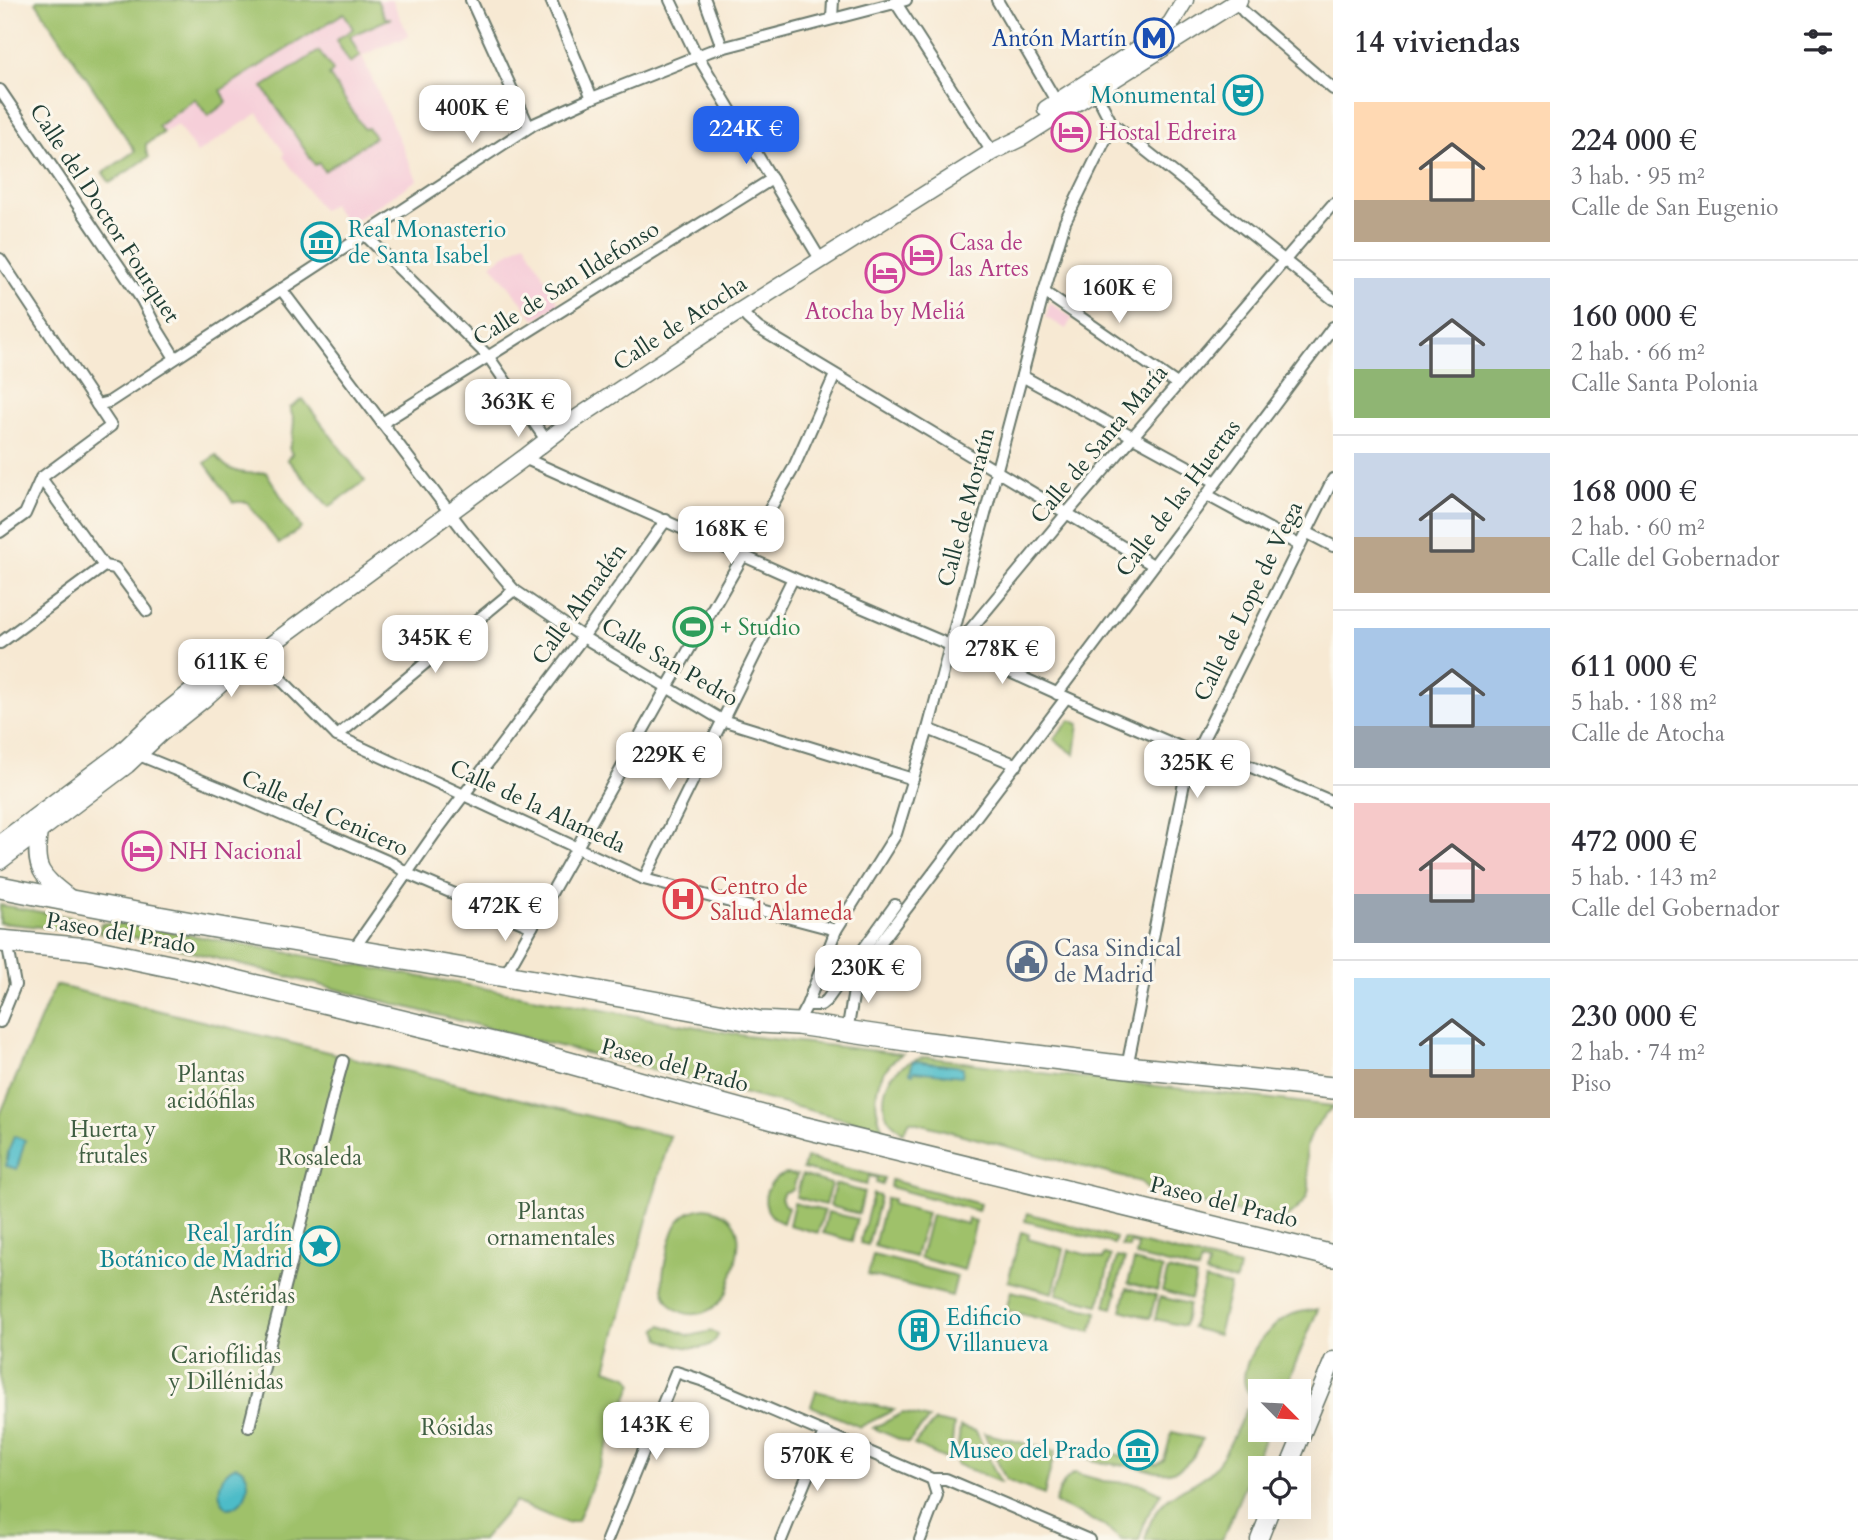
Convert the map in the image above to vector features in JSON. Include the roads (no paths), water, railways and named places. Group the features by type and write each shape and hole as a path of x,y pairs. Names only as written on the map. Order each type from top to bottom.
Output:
{"highway":[{"name":"Paseo del Prado","path":"0,887 760,1022 797,1024 1126,1068 1333,1088"},
{"name":"Paseo del Prado","path":"3,941 88,949 216,976 526,1051 806,1128 1333,1256"}],"street":[{"path":"471,0 528,127"},
{"path":"551,0 592,98"},
{"path":"670,0 697,55 820,260"},
{"path":"705,0 722,47"},
{"path":"832,19 833,0"},
{"path":"997,0 1060,107"},
{"name":"Calle de Atocha","path":"0,860 139,755 234,672 546,440 741,310 992,152 1021,138 1167,29 1185,0"},
{"path":"97,405 109,402 528,127 592,98 722,47 901,1 992,152"},
{"path":"1237,1 1244,12 1333,89"},
{"name":"Calle de Atocha","path":"1060,107 1095,91 1237,1"},
{"name":"Calle del Doctor Fourquet","path":"0,90 142,300 176,358"},
{"path":"1095,91 1112,127 1115,126 1333,299"},
{"name":"Calle de Moratín","path":"797,1024 836,930 896,834 928,729 1065,222 1112,127"},
{"name":"Calle de San Ildefonso","path":"382,423 772,179"},
{"name":"Calle de Santa María","path":"950,645 960,642 1067,513 1333,204"},
{"path":"364,234 488,356 546,440"},
{"path":"0,259 111,426 41,478 25,514 0,532"},
{"name":"Calle San Pedro","path":"281,289 450,512 514,590 583,637 722,720 913,779"},
{"path":"1044,292 1177,384"},
{"path":"741,310 758,328 1153,565"},
{"name":"Calle de las Huertas","path":"847,1032 859,971 1017,765 1153,565 1333,327"},
{"path":"505,975 793,469 835,375"},
{"path":"1022,376 1216,482"},
{"path":"524,458 1062,696 1333,802"},
{"path":"41,478 104,566 116,568 147,611"},
{"name":"Calle de Lope de Vega","path":"1126,1068 1188,763 1333,479"},
{"path":"1207,495 1299,545"},
{"name":"Calle Almadén","path":"353,950 666,520"},
{"path":"1306,532 1333,546"},
{"path":"0,643 104,566"},
{"path":"644,879 793,578"},
{"path":"337,736 514,590"},
{"name":"Calle de la Alameda","path":"257,655 337,736 644,879 836,930"},
{"name":"Calle de Atocha","path":"0,843 120,753 153,722 196,688 234,672"},
{"path":"928,729 1017,765"},
{"name":"Calle del Cenicero","path":"139,755 394,863 408,874 532,927"},
{"path":"39,832 36,850 40,870 48,881 76,902"},
{"path":"809,1005 821,1005 827,1000 895,905"},
{"path":"0,1022 15,985 3,941"},
{"path":"249,1427 343,1060"},
{"path":"1293,1456 1333,1360"},
{"path":"607,1540 676,1372 701,1380 932,1479 946,1479 1089,1540"},
{"path":"780,1540 825,1433"},
{"path":"920,1540 937,1495 932,1479"},
{"path":"1259,1540 1267,1519"}],"water":[{"path":"913,1061 963,1067 962,1076 914,1071 913,1074 910,1073"},
{"path":"14,1136 25,1140 17,1169 6,1166"},
{"path":"236,1466 246,1475 247,1489 241,1502 228,1508 223,1503 220,1485 225,1474"}],"place":[{"name":"Antón Martín","path":"1154,38"},
{"name":"Monumental","path":"1243,95"},
{"name":"Hostal Edreira","path":"1071,132"},
{"name":"Real Monasterio de Santa Isabel","path":"321,242"},
{"name":"Casa de las Artes","path":"922,255"},
{"name":"Atocha by Meliá","path":"885,273"},
{"name":"+ Studio","path":"693,627"},
{"name":"NH Nacional","path":"142,851"},
{"name":"Centro de Salud Alameda","path":"683,899"},
{"name":"Casa Sindical de Madrid","path":"1027,961"},
{"name":"Real Jardín Botánico de Madrid","path":"320,1246"},
{"name":"Edificio Villanueva","path":"919,1330"},
{"name":"Museo del Prado","path":"1138,1450"}],"park label":[{"name":"Plantas acidófilas","path":"211,1087"},
{"name":"Huerta y frutales","path":"113,1142"},
{"name":"Rosaleda","path":"320,1157"},
{"name":"Plantas ornamentales","path":"551,1224"},
{"name":"Astéridas","path":"252,1295"},
{"name":"Cariofílidas y Dillénidas","path":"226,1368"},
{"name":"Rósidas","path":"457,1427"}]}
